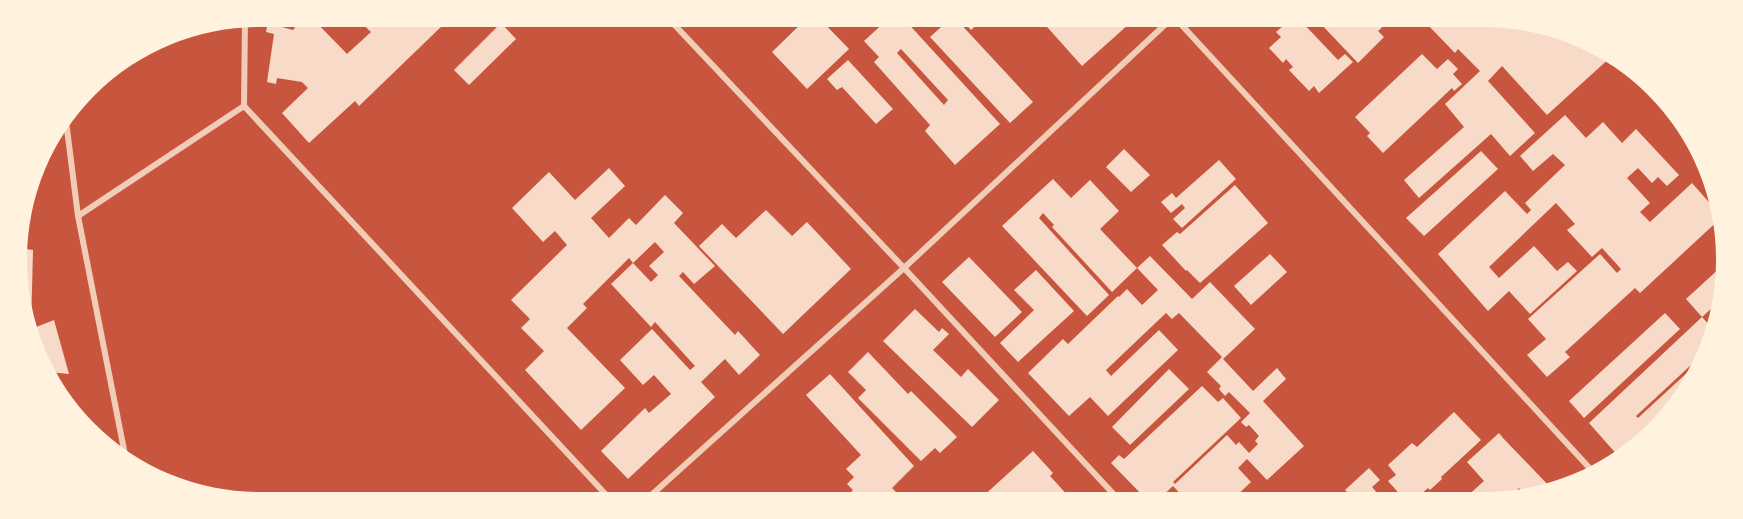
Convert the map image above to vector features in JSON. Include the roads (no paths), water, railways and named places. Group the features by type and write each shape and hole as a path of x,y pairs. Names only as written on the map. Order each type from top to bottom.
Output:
{"street":[{"path":"245,27 244,106 603,492"},
{"path":"676,27 1112,492"},
{"path":"655,492 904,268 1162,27"},
{"path":"1183,27 1588,467"},
{"path":"78,216 244,106"},
{"path":"67,129 78,216 124,448"}]}
